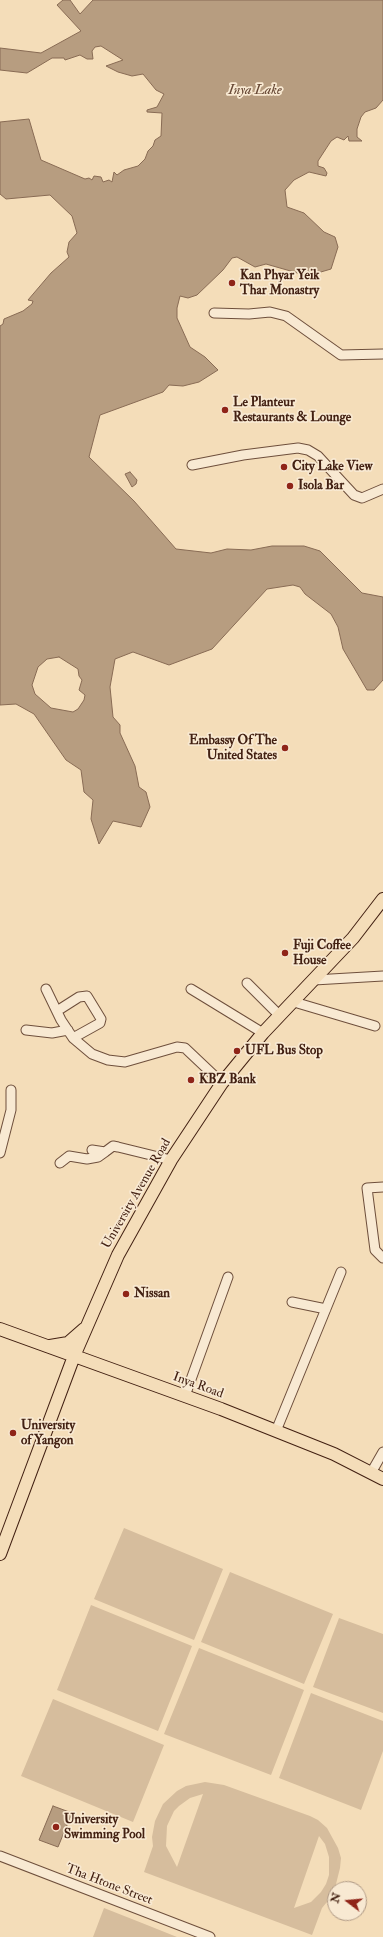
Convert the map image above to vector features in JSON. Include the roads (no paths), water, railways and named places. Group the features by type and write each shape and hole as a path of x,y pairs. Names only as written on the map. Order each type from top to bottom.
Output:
{"main road":[{"name":"University Avenue Road","path":"0,1554 74,1356 118,1255 171,1160 222,1083 263,1033 353,938 383,900"},
{"path":"46,1346 59,1346 68,1343 88,1325"},
{"name":"Inya Road","path":"0,1329 185,1396 276,1431 334,1454 383,1479"}],"street":[{"path":"214,313 249,314 270,312 286,316 341,355 383,354"},
{"path":"192,464 242,455 298,448 308,450 318,456 354,495 362,498 383,489"},
{"path":"314,980 383,976"},
{"path":"247,983 280,1016"},
{"path":"46,989 68,1030 74,1038 92,1054 108,1060 125,1062 177,1047 185,1048 222,1083"},
{"path":"191,990 263,1033"},
{"path":"57,1011 79,997 87,996 101,1019 100,1024 74,1038"},
{"path":"294,1002 375,1026"},
{"path":"26,1030 52,1033 68,1030"},
{"path":"0,1153 11,1110 11,1090"},
{"path":"60,1163 69,1156 87,1159 98,1157 113,1146 171,1160"},
{"path":"92,1150 105,1152"},
{"path":"383,1187 367,1188 374,1250 383,1258"},
{"path":"276,1431 341,1272"},
{"path":"185,1396 228,1277"},
{"path":"292,1302 326,1309"},
{"path":"371,1473 383,1452"},
{"name":"Tha Htone Street","path":"0,1856 210,1937"}],"water":[{"name":"Inya Lake","path":"63,0 70,0 80,14 93,0 383,0 383,100 376,108 365,112 361,117 357,129 357,137 362,141 349,141 348,136 344,140 337,137 331,141 318,161 318,166 324,168 327,173 326,176 309,172 294,180 285,190 287,207 304,213 324,232 335,237 338,247 331,269 314,274 301,274 266,264 255,267 237,257 232,258 223,270 197,295 188,298 180,296 177,308 177,318 190,347 205,357 218,370 199,382 183,386 169,385 163,392 100,415 89,457 134,501 176,549 211,553 227,549 251,550 272,546 304,546 320,551 362,593 383,597 383,680 374,690 367,690 343,649 338,627 331,614 305,594 300,587 293,585 267,589 212,649 169,665 133,652 115,659 110,687 113,717 120,725 120,733 135,766 139,787 146,792 150,807 141,827 113,821 99,844 91,819 93,800 84,792 81,770 66,760 34,714 16,704 0,705 0,326 3,324 4,319 23,311 32,304 33,301 28,300 51,273 69,257 67,252 69,242 77,233 72,216 50,195 6,199 0,194 0,122 29,119 41,160 85,179 89,178 92,180 94,176 101,177 103,182 109,180 112,182 114,172 117,175 124,170 138,166 145,159 155,140 161,136 162,113 147,112 147,110 157,107 164,94 156,90 143,74 132,76 118,72 106,66 123,60 101,46 95,47 92,51 93,59 87,59 80,55 65,60 64,58 52,58 27,73 0,70 0,48 41,53 81,31 57,5","holes":["59,657 78,669 79,676 82,680 79,690 85,695 84,700 78,709 73,712 51,708 35,694 32,685 38,667 47,659"]},
{"path":"130,472 137,480 136,484 132,487 125,474"},
{"name":"University Swimming Pool","path":"53,1806 72,1813 58,1847 39,1840"}],"place":[{"name":"Kan Phyar Yeik Thar Monastry","path":"232,283"},
{"name":"Le Planteur Restaurants & Lounge","path":"225,410"},
{"name":"City Lake View","path":"284,467"},
{"name":"Isola Bar","path":"290,486"},
{"name":"Embassy Of The United States","path":"285,748"},
{"name":"Fuji Coffee House","path":"285,953"},
{"name":"UFL Bus Stop","path":"237,1051"},
{"name":"KBZ Bank","path":"191,1080"},
{"name":"Nissan","path":"126,1294"},
{"name":"University of Yangon","path":"13,1433"},
{"name":"University Swimming Pool","path":"56,1827"}]}
